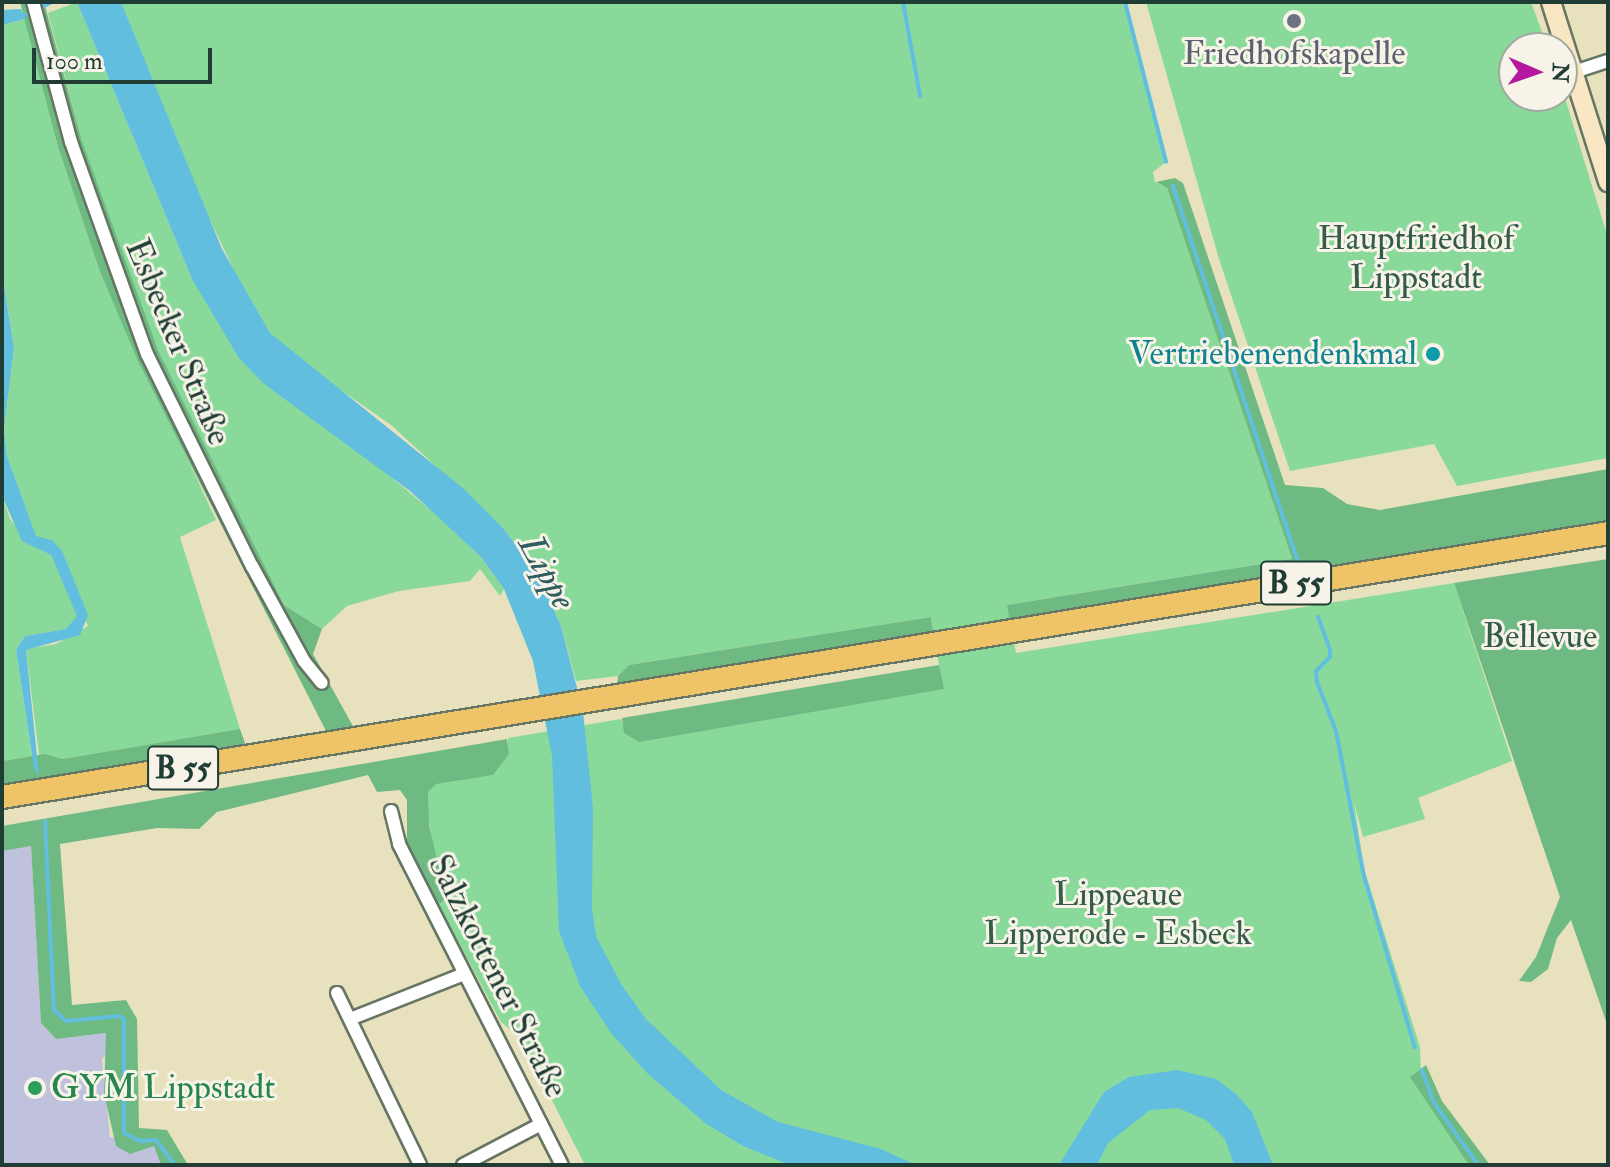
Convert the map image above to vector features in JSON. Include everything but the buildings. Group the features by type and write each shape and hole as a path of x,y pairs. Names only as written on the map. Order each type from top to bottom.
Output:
{"highway":[{"name":"B 55","path":"2,797 475,726 1490,557 1608,533"},
{"name":"B 55","path":"1490,557 1608,548"},
{"name":"B 55","path":"2,811 475,726"}],"main road":[{"path":"1551,2 1562,32"},
{"path":"1578,75 1608,182"}],"street":[{"name":"Esbecker Straße","path":"34,9 106,251 147,354 232,528 304,661 322,683"},
{"path":"1578,71 1608,61"},
{"name":"Salzkottener Straße","path":"391,811 399,844 562,1165"},
{"path":"350,1019 464,974"},
{"path":"337,993 420,1165"},
{"path":"463,1165 541,1124"}],"shaded area":[{"path":"31,845 41,1023 56,1039 106,1033 108,1051 102,1059 110,1137 155,1146 161,1165 2,1165 2,851"}],"green space":[{"path":"20,2 44,2 82,141 158,350 284,605 322,629 313,654 354,728 327,733 138,361 99,269 58,147"},
{"path":"77,2 192,279 264,384 378,466 446,523 481,557 504,589 500,596 480,569 470,581 399,591 347,606 322,629 284,605 158,350 122,260 82,141 48,13"},
{"name":"Lippeaue Lipperode - Esbeck","path":"121,2 1125,2 1166,162 1153,172 1155,182 1167,188 1292,559 1007,605 1016,653 1454,583 1512,761 1418,798 1425,819 1363,837 1354,802 1364,869 1420,1047 1421,1075 1478,1165 585,1165 520,1038 501,1022 426,881 431,833 422,784 508,748 508,738 621,719 626,732 943,689 931,617 629,665 618,676 576,681 561,626 539,577 504,529 391,425 299,361 270,333 248,300 195,188"},
{"name":"Hauptfriedhof Lippstadt","path":"1146,2 1531,2 1542,32 1498,32 1498,112 1569,112 1608,238 1608,458 1457,486 1434,444 1290,471 1219,259"},
{"path":"25,19 58,147 99,269 216,520 180,537 240,729 62,759 39,755 26,649 56,644 88,626 52,540 36,537 7,456 4,428 14,348 2,273 2,25"},
{"path":"1175,178 1183,183 1285,485 1323,488 1347,504 1380,510 1608,469 1608,522 1010,624 1007,605 1292,559 1167,188 1156,182"},
{"path":"2,496 10,519 33,546 51,555 78,616 66,629 25,636 16,650 32,756 2,761"},
{"name":"Bellevue","path":"1608,559 1608,1027 1571,920 1557,938 1548,969 1531,982 1519,981 1536,957 1560,897 1454,583"},
{"path":"931,617 934,637 617,690 618,676 629,665"},
{"path":"939,665 944,689 639,742 624,733 622,718"},
{"path":"240,729 246,746 2,790 2,761 45,754 62,759"},
{"path":"507,739 509,754 493,775 436,784 428,792 429,825 446,897 441,903 435,901 407,847 407,800 400,790 377,792 368,775 217,812 199,829 157,828 60,844 72,1005 126,1000 137,1019 139,1128 167,1130 188,1165 161,1165 154,1146 130,1154 116,1146 104,1094 106,1033 56,1039 41,1023 31,846 2,851 2,826"},
{"path":"1426,1065 1442,1101 1490,1165 1469,1165 1410,1077"}],"water":[{"path":"77,2 121,2 222,249 270,333 464,489 504,529 539,577 561,626 583,711 593,808 592,908 596,936 621,984 646,1019 721,1090 778,1122 881,1149 916,1165 790,1165 743,1146 705,1123 648,1074 611,1033 580,986 559,931 552,756 533,661 504,589 481,557 410,491 264,384 239,358 192,279"},
{"path":"21,9 25,19 2,25 2,10"},
{"path":"2,273 14,348 4,428 7,456 36,536 52,540 62,551 88,615 80,635 26,650 39,775 34,768 16,650 25,636 66,629 77,616 51,555 22,541 2,496"},
{"path":"1177,1070 1216,1079 1236,1094 1252,1112 1273,1165 1234,1165 1225,1139 1206,1120 1178,1108 1150,1110 1108,1143 1097,1165 1059,1165 1104,1092 1129,1077"}],"waterway":[{"path":"25,15 52,2"},
{"path":"903,2 920,96"},
{"path":"1125,2 1166,162"},
{"path":"1173,186 1299,565"},
{"path":"1318,617 1330,657 1316,671 1317,682 1336,731 1364,876 1415,1048"},
{"path":"45,821 54,1010 66,1021 120,1016 124,1020 124,1133 140,1141 156,1140 175,1165"},
{"path":"1422,1070 1434,1103 1478,1165"}],"place":[{"name":"Friedhofskapelle","path":"1294,21"},
{"name":"Vertriebenendenkmal","path":"1433,354"},
{"name":"GYM Lippstadt","path":"35,1088"}],"water label":[{"name":"Lippe","path":"547,572"}]}
